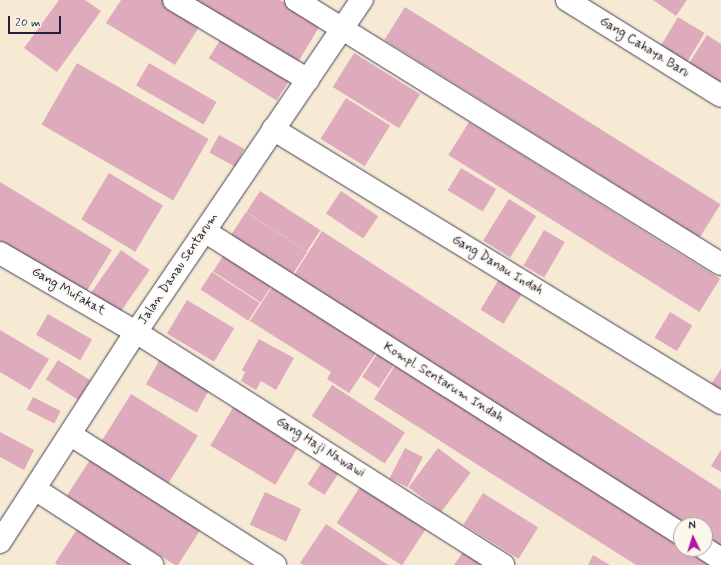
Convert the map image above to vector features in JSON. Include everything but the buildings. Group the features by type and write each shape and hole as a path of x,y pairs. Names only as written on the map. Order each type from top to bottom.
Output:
{"street":[{"path":"174,0 308,80"},
{"path":"296,0 721,264"},
{"name":"Jalan Danau Sentarum","path":"0,542 71,435 136,332 206,232 272,129 308,80 362,0"},
{"name":"Gang Cahaya Baru","path":"568,0 721,96"},
{"name":"Gang Danau Indah","path":"272,129 721,403"},
{"name":"Kompl. Sentarum Indah","path":"206,232 673,529"},
{"name":"Gang Mufakat","path":"0,253 136,332"},
{"name":"Gang Haji Nawawi","path":"136,332 503,565"},
{"path":"71,435 275,565"},
{"path":"35,489 152,565"}]}
